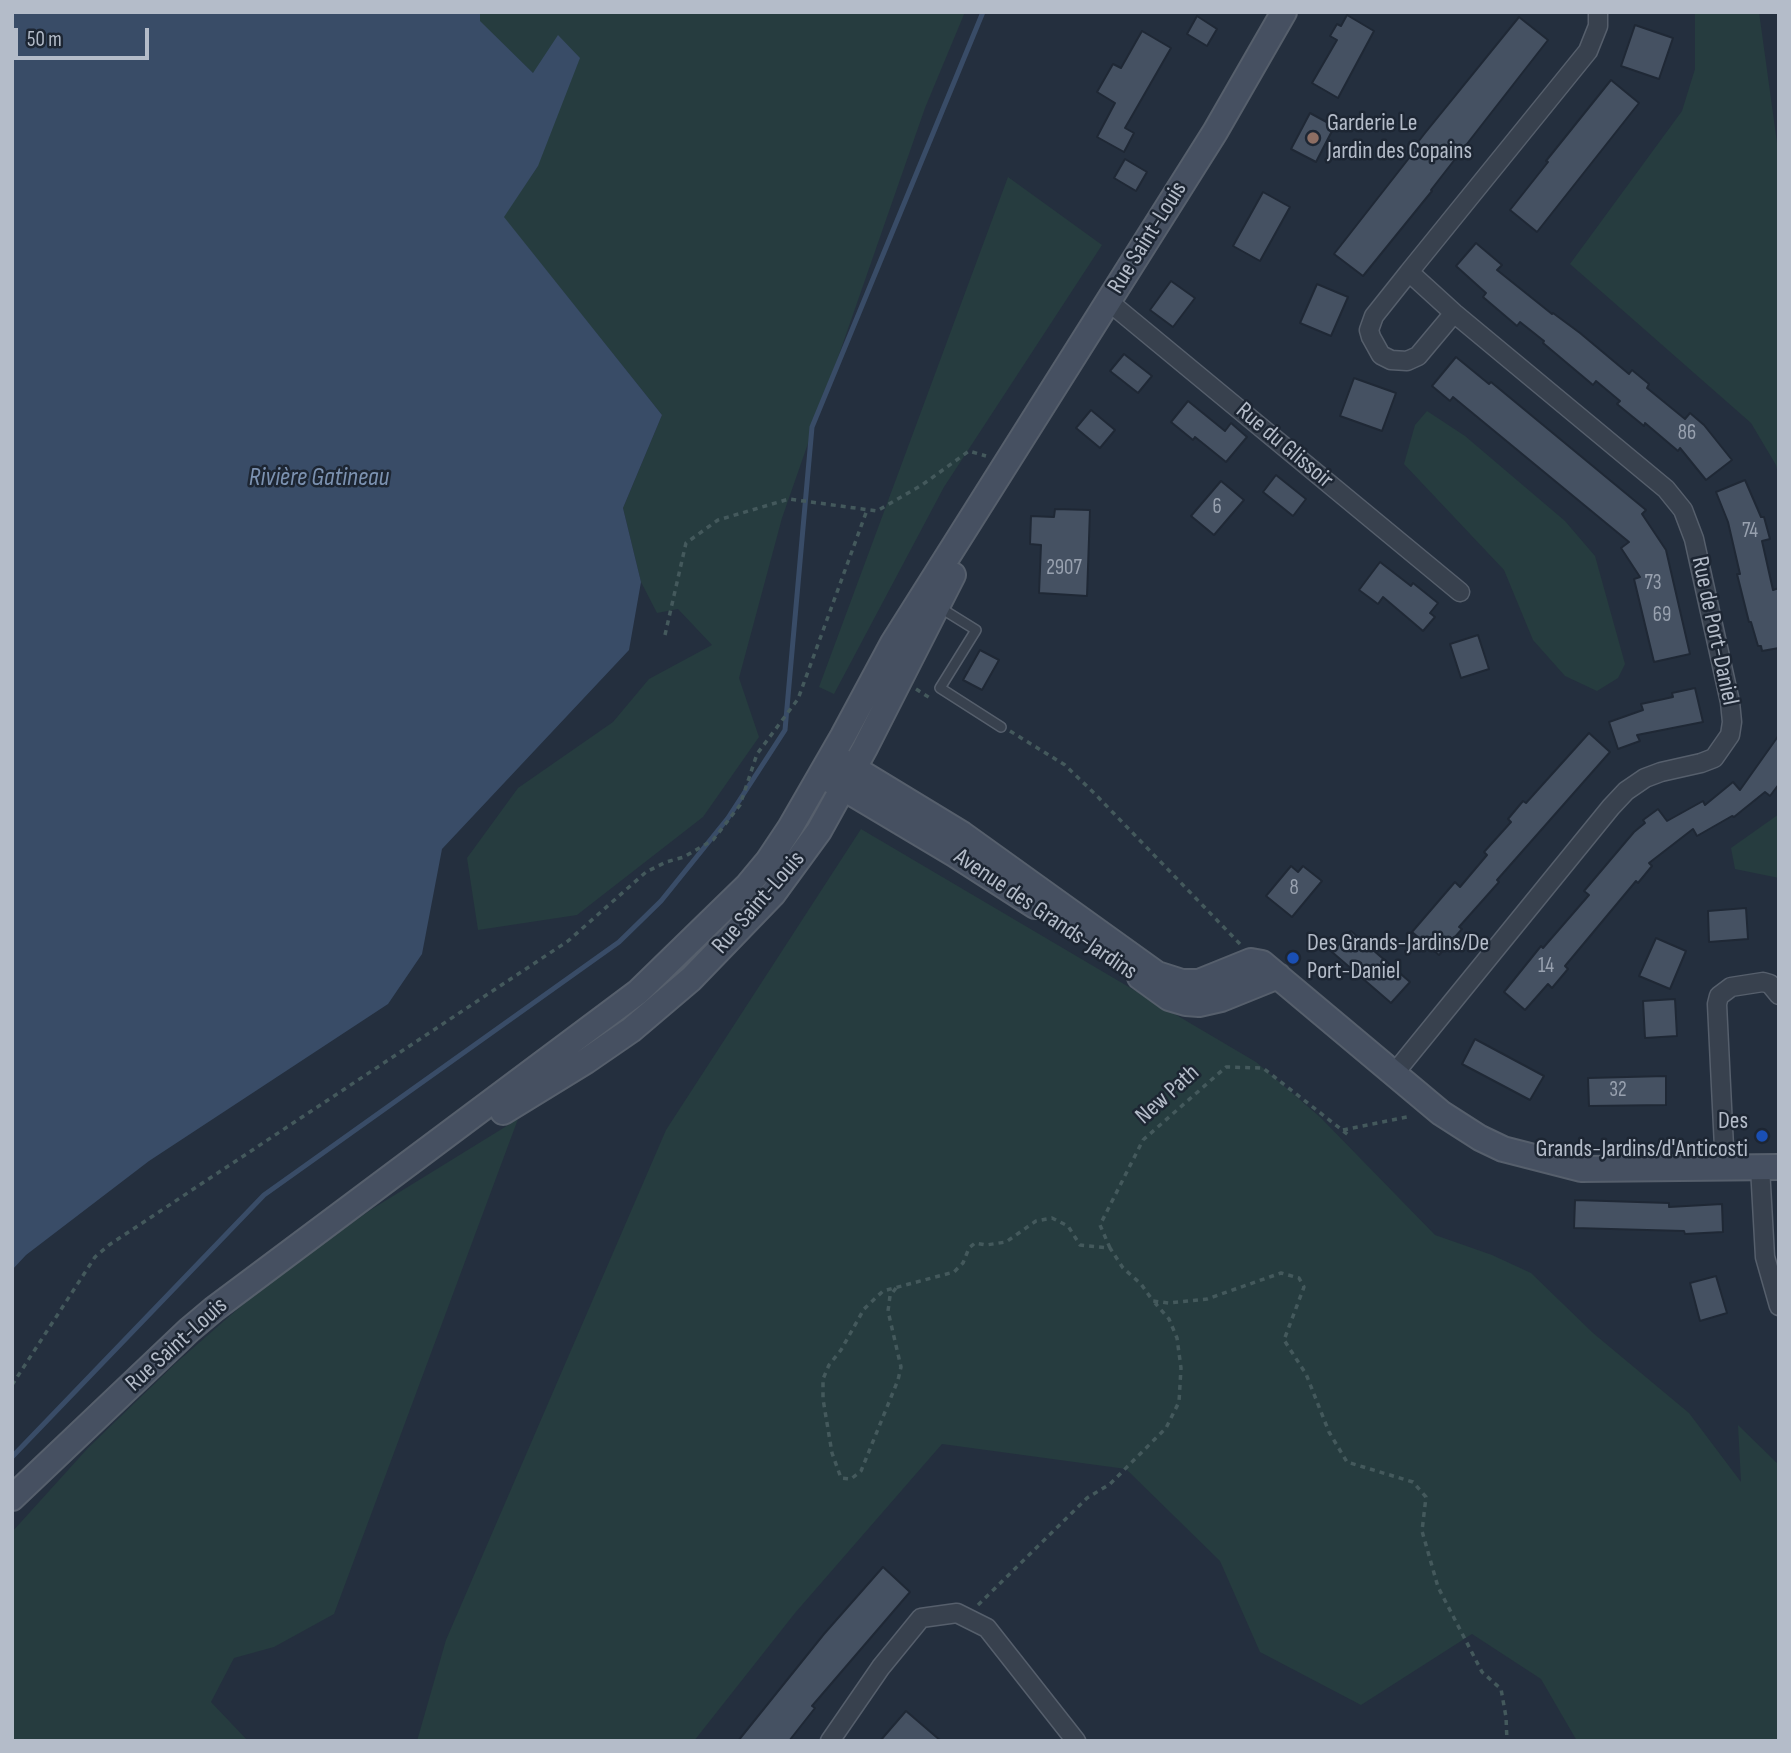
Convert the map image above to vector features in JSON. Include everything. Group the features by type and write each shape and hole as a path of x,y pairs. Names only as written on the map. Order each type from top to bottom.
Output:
{"main road":[{"name":"Rue Saint-Louis","path":"12,1498 189,1330 242,1287 593,1028 667,966 748,885 768,861 826,765 893,642 1215,132 1284,12"},
{"name":"Rue Saint-Louis","path":"353,1205 586,1061 631,1030 716,954 773,894 820,831 1009,462"},
{"name":"Avenue des Grands-Jardins","path":"826,765 1169,998 1186,1003 1210,1002 1278,976 1441,1113 1503,1149 1581,1169 1769,1167"}],"street":[{"path":"1454,313 1418,356 1407,361 1391,360 1381,355 1371,337 1374,316 1588,51 1598,26 1598,12"},
{"name":"Rue de Port-Daniel","path":"1393,1075 1626,791 1645,778 1661,772 1701,764 1714,758 1730,735 1732,722 1695,539 1690,523 1679,504 1655,480 1454,313 1409,272"},
{"name":"Rue du Glissoir","path":"1108,302 1460,592"},
{"path":"1725,1168 1717,1004 1719,996 1731,987 1763,982 1770,984 1779,995"},
{"path":"1769,1167 1765,1256 1779,1306"},
{"path":"830,1741 881,1667 921,1618 957,1614 987,1628 1076,1741"}],"lane":[{"path":"937,606 976,630 940,688 1001,727"}],"path":[{"path":"666,635 685,543 718,520 789,499 877,511 922,485 969,451 1009,462"},
{"path":"12,1385 95,1257 109,1245 568,941 646,872 684,857 713,840 740,805 757,754 797,699 867,510"},
{"path":"913,687 935,701"},
{"path":"1001,727 1065,765 1241,945"},
{"name":"New Path","path":"1110,1248 1100,1225 1143,1140 1226,1067 1263,1068 1351,1136"},
{"path":"1342,1130 1407,1117"},
{"path":"896,1287 890,1296 888,1311 901,1367 898,1380 861,1471 850,1479 841,1478 828,1430 823,1380 829,1364 841,1350 863,1309 884,1291 896,1287 954,1272 975,1243 986,1245 1006,1242 1036,1221 1052,1218 1068,1226 1080,1245 1110,1248 1123,1268 1141,1284 1169,1319 1177,1338 1181,1368 1179,1402 1166,1428 1110,1484 1087,1499 965,1617"},
{"path":"1153,1301 1169,1303 1207,1299 1281,1273 1299,1278 1304,1287 1284,1340 1306,1374 1329,1432 1347,1462 1413,1482 1426,1497 1422,1531 1438,1587 1482,1672 1501,1689 1507,1741"}],"green space":[{"path":"480,12 965,12 925,108 782,518 739,678 759,737 703,817 577,915 478,930 467,858 518,788 613,722 649,679 712,645 678,609 657,613 641,582 623,508 662,415 503,217 538,166 533,73 479,21"},
{"path":"1695,12 1759,12 1779,157 1779,478 1776,465 1751,423 1570,264 1682,111 1695,69"},
{"path":"1008,177 1102,245 944,487 834,694 819,687"},
{"path":"1427,411 1465,436 1565,521 1595,556 1625,664 1618,678 1597,691 1565,676 1533,640 1504,570 1404,464 1415,425"},
{"path":"1779,814 1779,878 1735,869 1731,848"},
{"path":"861,829 1256,1062 1320,1117 1435,1235 1492,1255 1531,1273 1593,1333 1689,1413 1741,1482 1738,1425 1779,1465 1779,1741 1577,1741 1541,1679 1472,1634 1361,1705 1260,1652 1220,1561 1126,1469 942,1444 795,1613 694,1741 417,1741 446,1640 666,1130"},
{"path":"518,1119 334,1614 274,1647 234,1658 211,1702 248,1741 12,1741 12,1532 88,1448 176,1363 271,1280 372,1209"}],"water":[{"name":"Rivière Gatineau","path":"12,12 480,12 480,21 533,73 558,35 580,58 538,166 504,217 662,415 623,508 641,582 629,650 442,849 422,954 388,1004 149,1161 26,1255 12,1270"}],"building":[{"path":"1347,15 1374,31 1338,98 1312,83 1337,40 1330,36 1337,24 1341,26"},
{"path":"1197,16 1217,29 1207,46 1187,34"},
{"path":"1519,17 1548,40 1363,276 1334,254 1413,153 1411,151 1425,133"},
{"path":"1635,25 1673,38 1659,79 1621,66"},
{"path":"1142,31 1171,48 1125,128 1134,133 1124,152 1097,137 1115,103 1097,92 1113,64 1121,68"},
{"path":"1611,80 1639,103 1537,232 1510,210"},
{"name":"Garderie Le Jardin des Copains","path":"1310,113 1332,125 1332,131 1316,162 1291,149"},
{"path":"1125,159 1147,172 1136,191 1114,178"},
{"path":"1263,192 1290,207 1260,261 1233,246"},
{"path":"1476,243 1502,265 1497,270 1552,314 1580,333 1629,374 1632,370 1649,384 1647,388 1685,419 1690,413 1704,425 1732,460 1706,480 1680,448 1678,451 1645,423 1644,426 1617,404 1620,401 1596,381 1593,385 1520,322 1517,326 1483,297 1486,293 1456,266"},
{"path":"1171,281 1195,298 1173,327 1150,310"},
{"path":"1317,284 1348,297 1331,336 1300,323"},
{"path":"1124,354 1152,376 1138,393 1110,371"},
{"path":"1456,357 1489,384 1491,382 1646,510 1642,514 1666,550 1690,654 1654,662 1634,579 1640,577 1621,548 1629,542 1453,397 1450,401 1432,386"},
{"path":"1354,378 1396,393 1382,431 1340,416"},
{"path":"1188,401 1225,431 1231,423 1247,437 1226,462 1171,422"},
{"path":"1091,410 1115,430 1100,448 1076,428"},
{"path":"1276,475 1306,499 1293,516 1263,492"},
{"path":"1745,480 1761,517 1764,517 1770,539 1762,541 1773,590 1779,588 1779,648 1762,651 1749,622 1728,522 1716,492"},
{"path":"1221,481 1244,500 1214,535 1191,516"},
{"path":"1055,509 1090,510 1087,596 1039,593 1041,545 1030,544 1031,516 1054,517"},
{"path":"1380,562 1438,603 1430,613 1435,617 1423,631 1383,597 1378,604 1359,590"},
{"path":"1478,635 1489,669 1461,678 1450,644"},
{"path":"980,650 999,660 982,690 963,680"},
{"path":"1695,688 1703,722 1637,735 1640,741 1618,749 1609,722 1643,710 1641,704 1673,697 1672,693"},
{"path":"1589,733 1610,752 1497,880 1499,882 1459,927 1462,929 1439,955 1412,932 1455,882 1460,887 1487,855 1484,852 1511,822 1508,819 1523,801 1526,803"},
{"path":"1779,735 1779,784 1770,796 1765,792 1734,817 1697,836 1693,829 1649,863 1652,866 1638,883 1636,881 1565,966 1568,969 1552,988 1548,984 1525,1010 1504,992 1541,946 1543,948 1589,895 1584,891 1634,832 1645,823 1643,820 1658,809 1667,821 1703,801 1705,805 1733,782 1740,790"},
{"path":"1291,866 1298,872 1303,866 1322,881 1292,917 1266,896"},
{"path":"1746,908 1748,939 1709,942 1708,911"},
{"path":"1351,931 1410,982 1391,1003 1332,952"},
{"path":"1656,938 1686,951 1670,989 1639,976"},
{"path":"1675,999 1677,1036 1645,1038 1643,1001"},
{"path":"1475,1039 1544,1076 1530,1100 1462,1064"},
{"path":"1666,1076 1666,1105 1589,1106 1588,1078"},
{"path":"1575,1200 1669,1203 1669,1207 1722,1204 1723,1232 1685,1234 1684,1231 1574,1228"},
{"path":"1716,1276 1727,1313 1700,1321 1690,1283"},
{"path":"883,1567 910,1592 812,1706 815,1708 789,1741 738,1741 824,1634"},
{"path":"906,1711 941,1741 880,1741"}],"waterway":[{"path":"12,1457 264,1195 619,942 661,901 728,818 785,730 812,427 983,12"}],"place":[{"name":"Garderie Le Jardin des Copains","path":"1313,138"},
{"name":"Des Grands-Jardins/De Port-Daniel","path":"1293,958"},
{"name":"Des Grands-Jardins/d'Anticosti","path":"1762,1136"}]}
